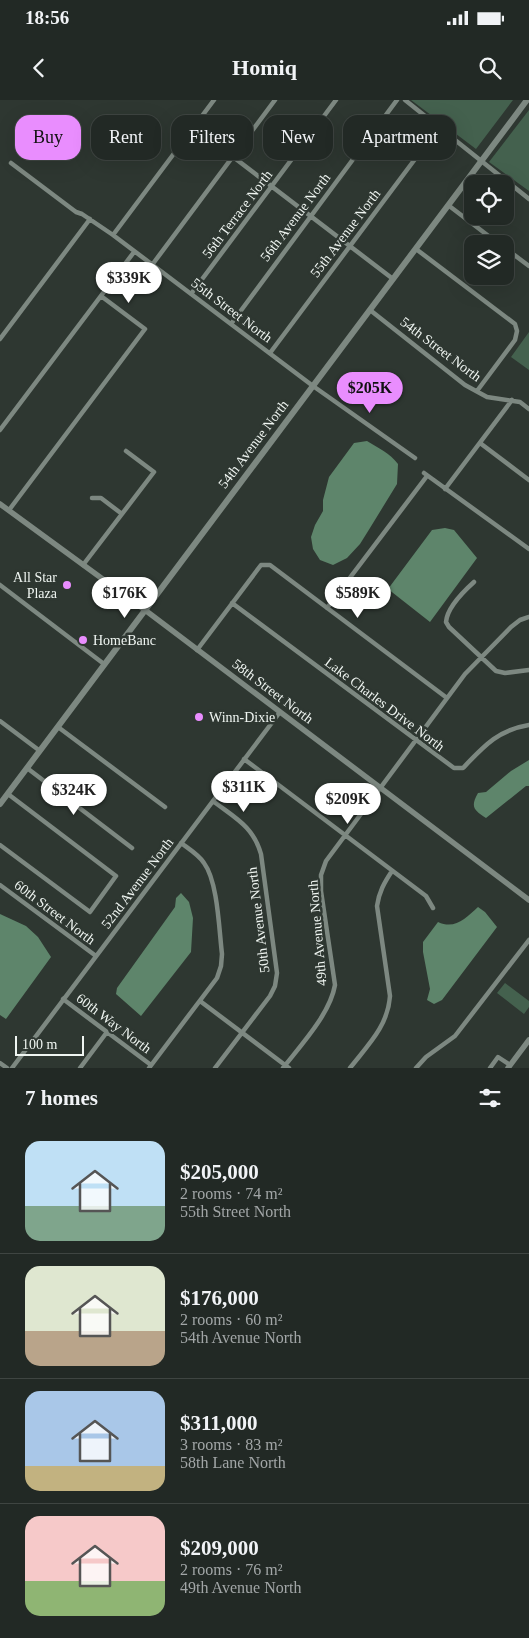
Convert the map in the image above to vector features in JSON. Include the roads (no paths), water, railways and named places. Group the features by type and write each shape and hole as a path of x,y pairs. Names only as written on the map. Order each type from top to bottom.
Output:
{"main road":[{"name":"54th Avenue North","path":"0,804 527,100"}],"street":[{"path":"203,115 214,100"},
{"path":"253,129 275,100"},
{"name":"56th Terrace North","path":"191,294 336,100"},
{"name":"56th Avenue North","path":"231,324 397,100"},
{"path":"404,100 423,115"},
{"path":"456,141 529,199"},
{"path":"113,235 171,158"},
{"path":"152,265 230,160"},
{"path":"238,160 393,279"},
{"name":"55th Avenue North","path":"270,353 414,160"},
{"name":"55th Street North","path":"11,163 76,212 113,235 313,386 415,458"},
{"path":"448,205 487,235"},
{"path":"0,339 90,220"},
{"path":"416,249 515,324 517,331 515,340 477,391"},
{"path":"0,430 134,252"},
{"path":"514,255 528,266"},
{"path":"9,510 145,329 101,296"},
{"name":"54th Street North","path":"370,310 465,385 486,397 520,402 529,409"},
{"path":"445,489 512,400"},
{"path":"480,443 529,480"},
{"path":"83,566 154,472 126,451"},
{"path":"327,608 426,474 529,549"},
{"path":"92,498 101,498 122,514"},
{"name":"58th Street North","path":"0,504 145,610 529,900"},
{"path":"197,650 261,565 270,565 447,698"},
{"path":"474,582 449,612 446,622 449,627 496,671 504,673 529,670"},
{"path":"0,585 104,664"},
{"name":"Lake Charles Drive North","path":"232,604 449,766 459,769 463,768 486,744 497,736 529,725"},
{"name":"49th Avenue North","path":"286,1067 327,1009 333,997 335,985 321,890 321,875 326,861 465,674 511,626 529,617"},
{"name":"52nd Avenue North","path":"12,1068 280,712"},
{"path":"0,721 40,751"},
{"path":"58,727 165,807"},
{"path":"244,759 426,896 433,908"},
{"path":"27,768 132,848"},
{"path":"0,845 90,912 116,876 8,794"},
{"name":"50th Avenue North","path":"213,801 250,830 258,841 277,973 275,986 270,996 215,1068"},
{"path":"150,1066 200,1001 216,978 221,966 222,954 213,881 206,865 181,843"},
{"path":"350,1068 383,1024 389,1007 390,996 378,895 392,871"},
{"name":"60th Street North","path":"0,885 96,956"},
{"path":"416,1068 455,1036 529,940"},
{"name":"60th Way North","path":"63,999 150,1066"},
{"path":"200,1001 286,1067"},
{"path":"80,1068 107,1032"},
{"path":"490,1068 498,1057 509,1067 529,1040"},
{"path":"0,1062 7,1068"}],"place":[{"name":"All Star Plaza","path":"67,585"},
{"name":"HomeBanc","path":"83,640"},
{"name":"Winn-Dixie","path":"199,717"}]}
